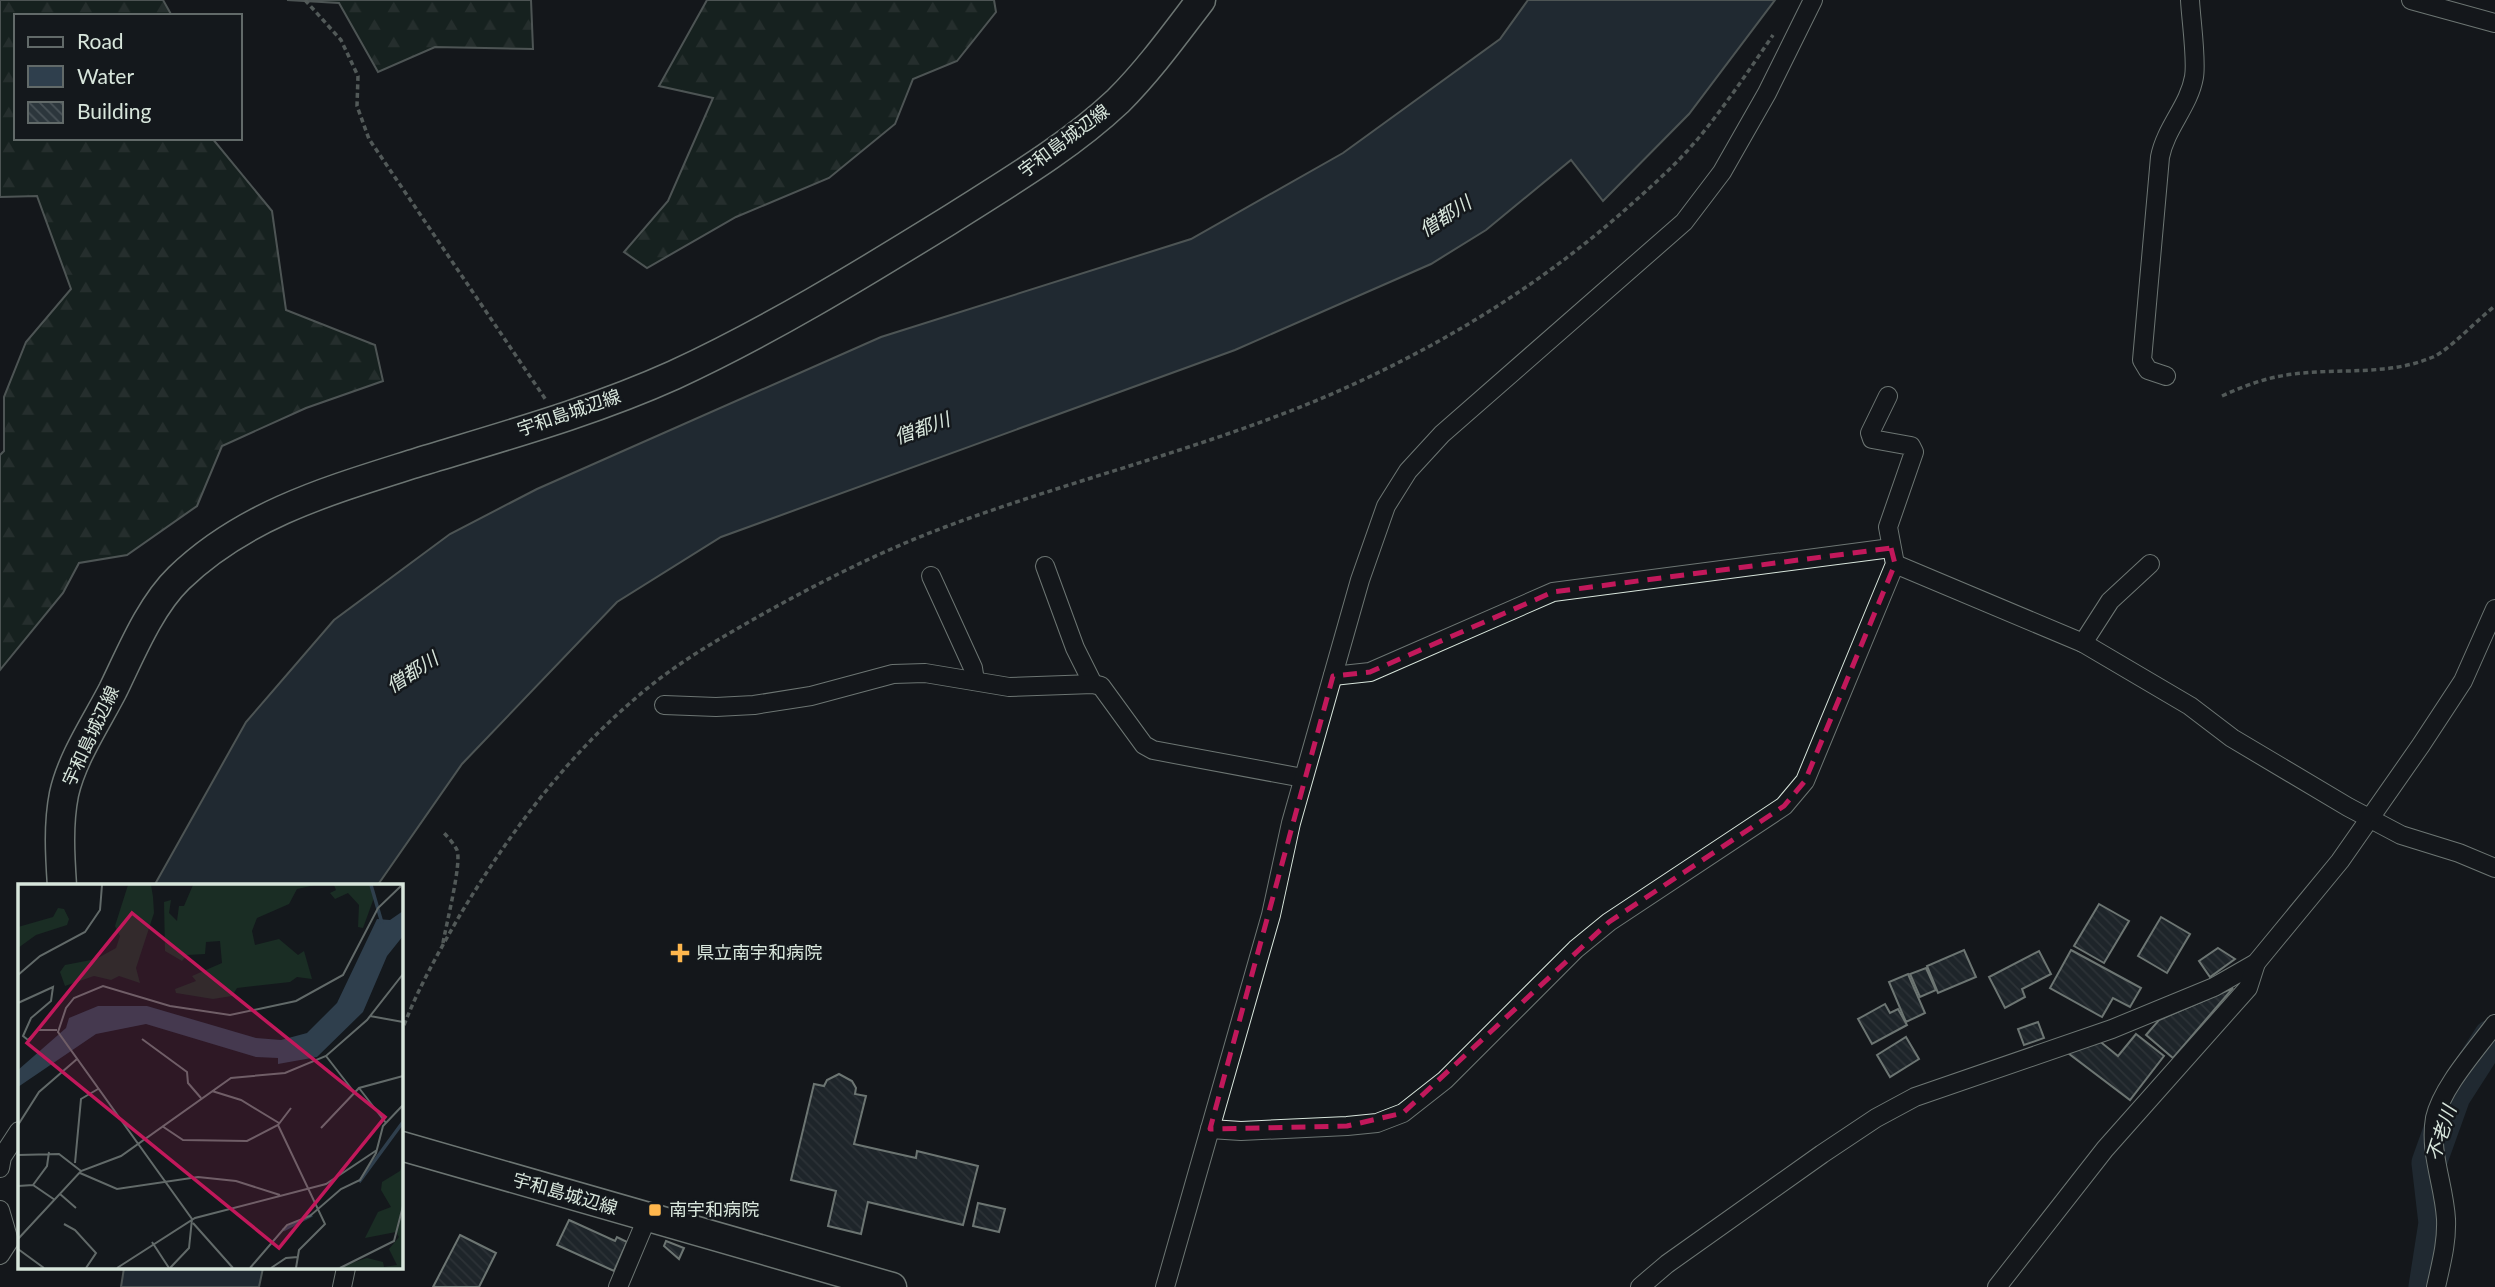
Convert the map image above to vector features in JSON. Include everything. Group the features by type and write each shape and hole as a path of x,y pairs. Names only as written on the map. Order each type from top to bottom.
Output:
{"main road":[{"name":"宇和島城辺線","path":"62,884 59,845 64,793 80,753 147,622 177,580 216,547 253,523 321,493 559,419 671,376 756,334 867,272 1076,137 1119,100 1201,0"},
{"name":"宇和島城辺線","path":"402,1146 892,1287"}],"street":[{"path":"1165,1287 1271,915 1303,778 1360,580 1386,506 1408,471 1442,434 1684,222 1722,172 1767,93 1813,0"},
{"path":"2166,376 2148,370 2143,360 2163,138 2185,104 2194,76 2190,0"},
{"path":"2411,0 2495,23"},
{"path":"1210,1129 1241,1131 1347,1126 1377,1122 1403,1114 1445,1080 1576,949 1609,922 1784,806 1805,781 1893,556 1888,527 1914,452 1911,446 1872,439 1870,432 1888,396"},
{"path":"1333,676 1370,672 1553,592 1893,556 2083,643 2190,706 2232,738 2401,835 2459,853 2495,868"},
{"path":"2083,643 2110,601 2150,564"},
{"path":"1045,566 1075,648 1093,684"},
{"path":"932,576 973,668 975,681"},
{"path":"1640,1287 1667,1264 1822,1154 1876,1118 1915,1097 2112,1029 2214,987 2256,963 2340,861 2371,818 2463,681 2495,609"},
{"path":"664,705 754,705 811,696 893,674 925,673 1009,687 1093,684 1101,686 1144,745 1153,750 1303,778"},
{"path":"1997,1287 2105,1149 2248,988 2256,963"},
{"path":"2436,1287 2446,1247 2446,1217 2433,1145 2436,1116 2450,1087 2495,1024"},
{"path":"0,1168 2,1157 18,1133"},
{"path":"0,1209 9,1241 0,1255"},
{"path":"618,1287 647,1218"}],"path":[{"path":"305,0 341,40 358,76 356,106 369,139 559,419"},
{"path":"402,1031 442,945 481,880 571,761 637,696 696,654 808,589 879,554 946,526 1196,444 1320,399 1410,356 1510,300 1588,243 1682,155 1729,98 1775,32"},
{"path":"2222,396 2252,382 2295,374 2357,372 2408,366 2437,356 2495,306"},
{"path":"442,945 453,883 460,864 457,849 443,832"}],"highlighted area":[{"path":"1891,548 1895,564 1805,781 1784,806 1609,922 1403,1113 1347,1126 1210,1129 1333,676 1370,672 1553,592"}],"green space":[{"path":"0,0 163,0 171,14 14,14 14,140 214,140 272,211 286,310 375,345 383,381 306,408 222,446 197,506 127,555 79,563 63,593 0,670 0,455 4,451 4,397 26,342 71,289 37,196 0,197"},
{"path":"287,0 531,0 533,49 435,47 378,72 339,3"},
{"path":"707,0 994,0 996,12 957,61 913,79 895,124 829,178 736,217 647,268 624,252 668,201 713,98 659,86"}],"water":[{"name":"僧都川","path":"1528,0 1775,0 1689,114 1603,201 1571,160 1486,230 1431,264 1235,350 721,537 617,602 462,764 378,884 155,884 246,722 334,620 450,534 537,489 881,337 1191,239 1343,153 1500,39"},
{"path":"124,1270 263,1270 259,1287 121,1287"}],"building":[{"path":"2099,904 2129,921 2104,963 2074,946"},
{"path":"2161,917 2190,934 2167,973 2138,956"},
{"path":"2218,948 2235,959 2210,977 2199,961"},
{"path":"1964,950 1976,977 1938,993 1927,966"},
{"path":"2071,950 2141,988 2130,1007 2113,998 2102,1017 2050,988"},
{"path":"2039,951 2051,974 2022,989 2025,997 2005,1008 1989,977"},
{"path":"1926,968 1936,990 1920,997 1910,974"},
{"path":"1908,974 1925,1013 1906,1022 1889,982"},
{"path":"2233,988 2173,1058 2146,1035 2159,1020"},
{"path":"1885,1004 1890,1013 1898,1009 1907,1025 1872,1044 1858,1019"},
{"path":"2038,1022 2044,1038 2024,1045 2018,1029"},
{"path":"2136,1034 2164,1056 2130,1100 2064,1050 2097,1039 2118,1056"},
{"path":"1906,1037 1919,1059 1890,1077 1877,1055"},
{"path":"839,1074 852,1081 856,1088 855,1094 866,1096 854,1144 916,1158 917,1151 978,1166 963,1225 868,1202 861,1234 828,1226 836,1191 791,1180 814,1084 824,1086 827,1080"},
{"path":"978,1203 1005,1209 999,1232 973,1226"},
{"path":"569,1220 615,1241 617,1237 627,1242 614,1271 557,1245"},
{"path":"460,1235 496,1253 479,1287 433,1287"},
{"path":"666,1241 684,1248 679,1259 664,1246"}],"waterway":[{"name":"不老川","path":"2426,1287 2436,1223 2429,1163 2453,1096 2491,1037"}],"place":[{"name":"県立南宇和病院","path":"680,953"},
{"name":"南宇和病院","path":"655,1210"}]}
